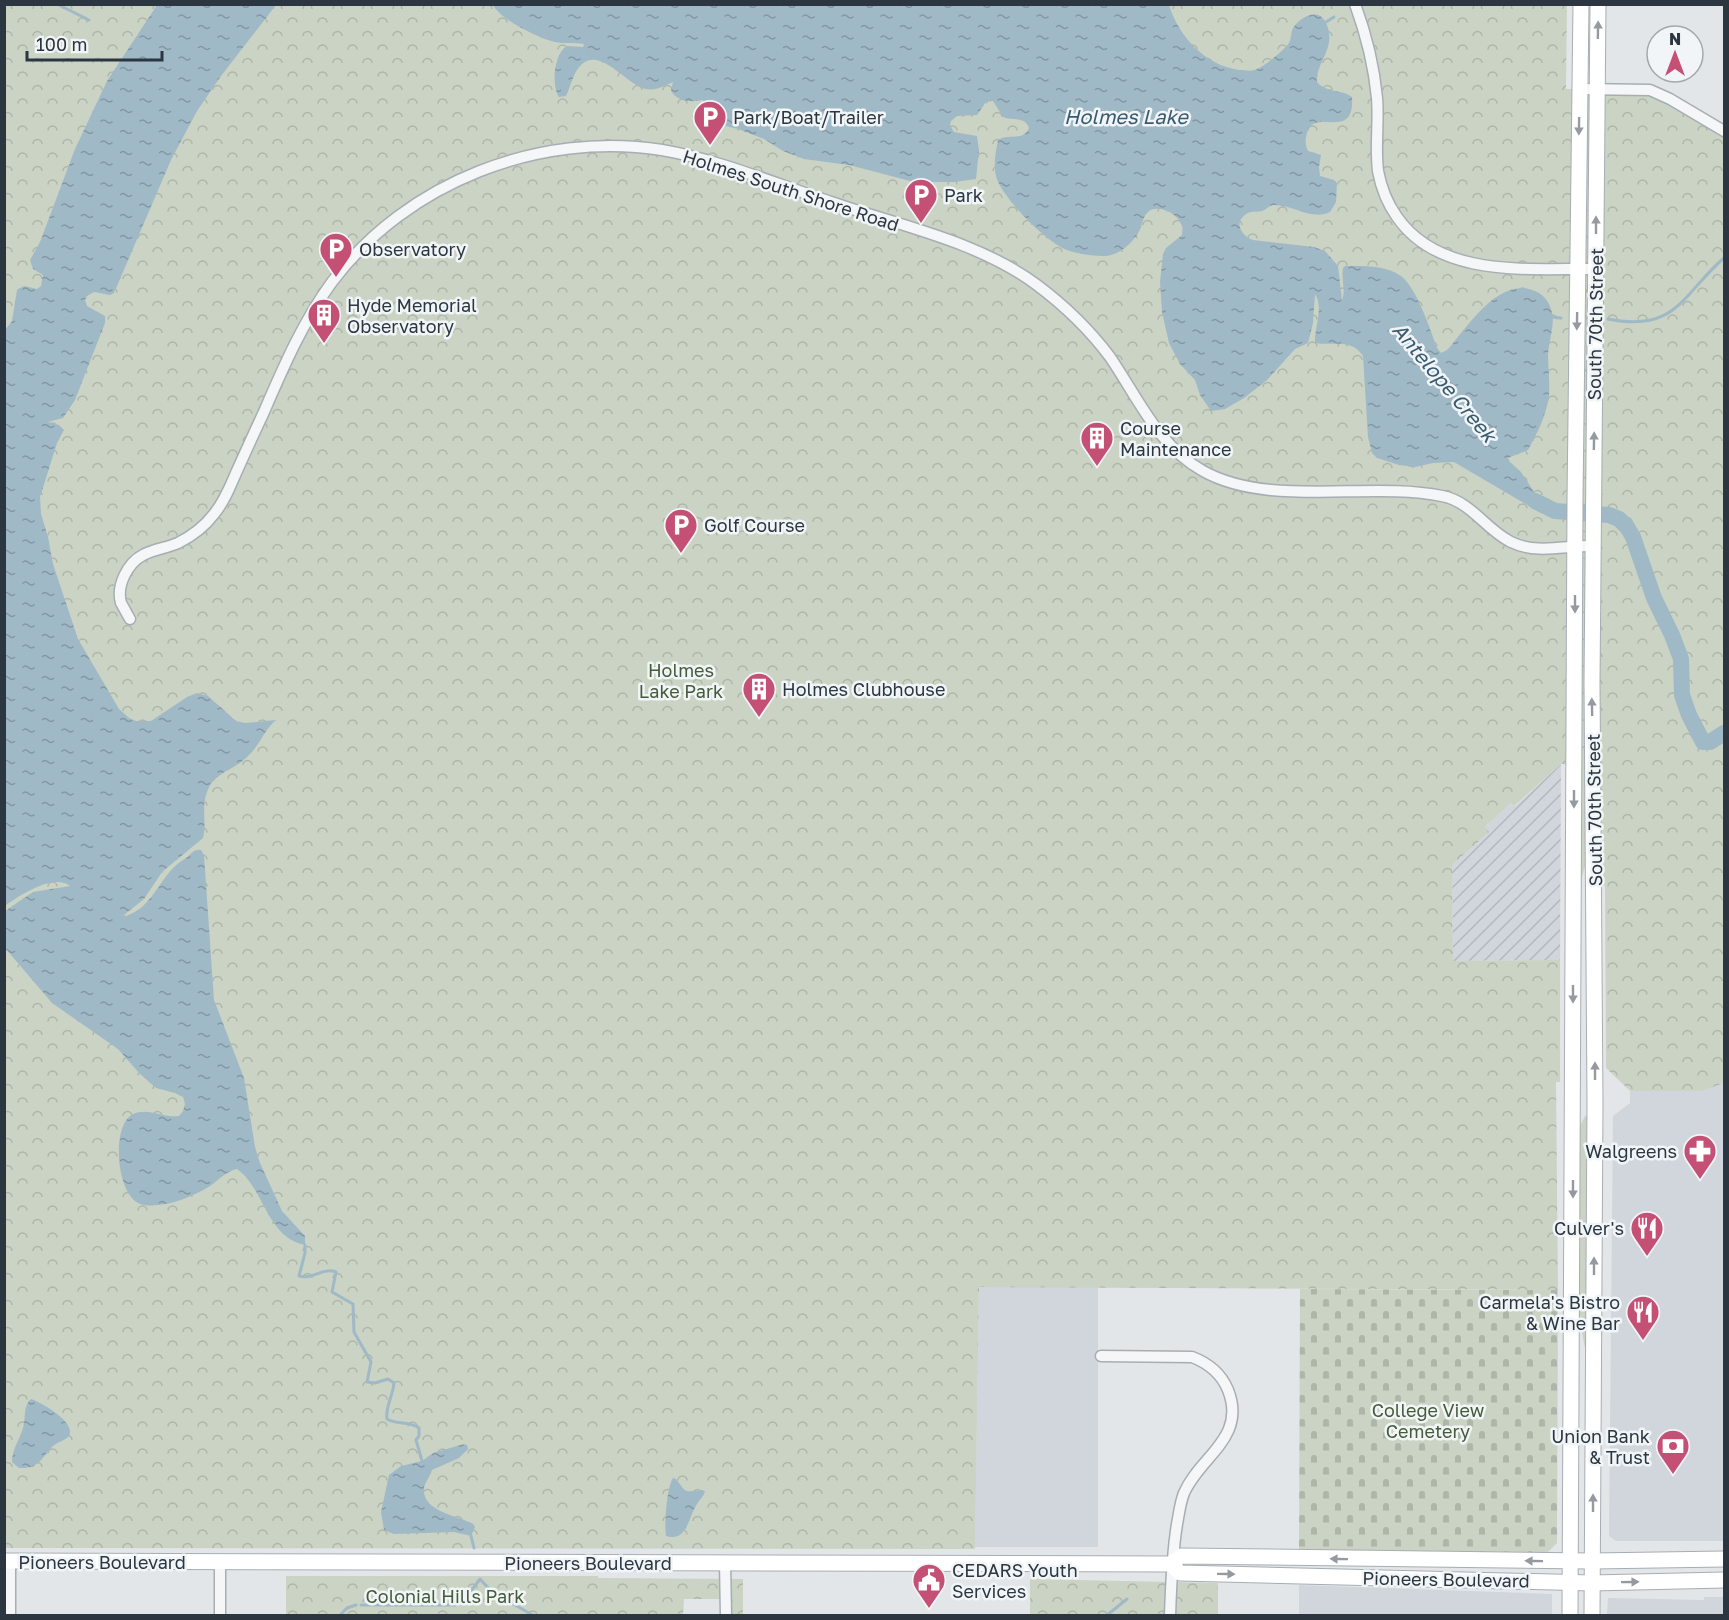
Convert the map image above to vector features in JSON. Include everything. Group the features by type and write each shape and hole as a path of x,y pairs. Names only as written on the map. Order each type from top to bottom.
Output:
{"main road":[{"name":"South 70th Street","path":"1570,1616 1575,499 1581,4"},
{"name":"South 70th Street","path":"1592,1616 1595,1103 1592,682 1598,4"},
{"name":"Pioneers Boulevard","path":"7,1562 1171,1564 1181,1556 1572,1561 1725,1559"},
{"name":"Pioneers Boulevard","path":"1171,1564 1180,1573 1571,1582 1725,1580"}],"street":[{"path":"1355,4 1368,46 1376,87 1377,158 1380,179 1389,203 1403,226 1418,240 1437,252 1472,264 1497,267 1596,269"},
{"path":"1580,89 1633,89 1654,92 1725,131"},
{"name":"Holmes South Shore Road","path":"130,619 120,597 121,585 128,570 138,558 187,538 215,514 226,496 304,324 334,280 363,247 412,207 476,172 511,159 536,153 593,147 646,148 699,158 945,239 998,261 1032,281 1077,318 1111,359 1158,433 1182,457 1197,468 1220,479 1240,485 1276,489 1444,496 1464,505 1497,533 1513,543 1530,548 1558,549 1575,545 1593,546"},
{"path":"1558,549 1575,564"},
{"path":"1101,1356 1192,1357 1202,1361 1220,1375 1230,1395 1232,1415 1226,1437 1191,1481 1180,1504 1171,1564 1170,1616"},
{"path":"7,1562 10,1616"},
{"path":"220,1562 220,1616"},
{"path":"725,1562 726,1616"}],"shaded area":[{"path":"1561,764 1560,960 1453,961 1452,865 1488,833 1484,828 1511,803 1515,806"},
{"path":"1724,1083 1724,1541 1616,1541 1609,1536 1613,1116 1630,1103 1630,1091 1702,1091"},
{"path":"979,1287 1098,1287 1098,1547 975,1547"},
{"path":"1299,1585 1552,1594 1552,1615 1299,1615"},
{"path":"1704,1597 1724,1597 1724,1615 1607,1615 1608,1598 1704,1600"}],"green space":[{"name":"Holmes Lake Park","path":"5,5 1567,5 1566,89 1650,91 1724,131 1724,1083 1702,1091 1630,1091 1606,1068 1605,886 1595,885 1593,765 1561,764 1514,806 1511,803 1485,827 1489,832 1452,865 1453,961 1560,960 1560,1082 1556,1082 1558,1290 979,1287 975,1549 5,1548"},
{"path":"1580,651 1586,665 1586,863 1581,880 1579,879"},
{"path":"1585,1116 1588,1116 1588,1354 1586,1354 1578,1310 1579,1128"},
{"name":"College View Cemetery","path":"1300,1289 1558,1290 1557,1543 1548,1552 1299,1551"},
{"name":"Colonial Hills Park","path":"286,1576 598,1576 598,1578 743,1579 743,1615 726,1615 725,1599 684,1599 683,1616 286,1615"},
{"path":"1030,1579 1218,1583 1218,1615 1030,1616"}],"water":[{"path":"157,5 276,5 197,111 171,160 114,293 110,295 94,292 85,300 87,306 105,316 105,323 75,400 63,418 48,422 59,425 64,430 57,443 40,497 41,514 53,564 78,639 119,709 129,718 136,721 151,721 197,693 208,696 236,721 245,723 276,720 243,761 210,785 204,803 203,838 162,872 144,899 124,915 142,907 178,863 194,851 201,850 204,855 214,1000 244,1078 255,1147 260,1163 282,1211 305,1236 305,1245 282,1233 254,1188 237,1169 203,1190 178,1201 161,1205 144,1205 135,1201 127,1191 119,1163 121,1132 126,1121 139,1112 179,1116 185,1104 183,1097 156,1088 118,1049 52,1003 5,948 5,911 33,892 70,886 55,882 36,887 5,906 5,330 12,321 17,290 24,286 37,289 41,286 43,275 33,269 30,260 40,242 75,149 107,81"},
{"name":"Holmes Lake","path":"493,5 1169,5 1179,28 1195,48 1215,62 1248,71 1260,67 1283,50 1289,43 1292,30 1303,18 1313,15 1322,17 1329,30 1329,39 1317,75 1317,82 1325,88 1352,97 1351,111 1347,118 1341,121 1317,122 1311,126 1307,133 1306,145 1308,151 1321,155 1320,176 1337,183 1336,202 1330,212 1316,215 1289,207 1270,206 1262,211 1250,212 1243,216 1240,228 1248,238 1253,240 1314,247 1325,251 1338,266 1342,300 1343,268 1345,266 1367,266 1395,272 1407,282 1418,299 1441,353 1447,350 1484,307 1507,291 1519,288 1536,291 1543,296 1550,305 1553,317 1548,354 1548,402 1541,424 1528,450 1508,458 1521,472 1534,492 1553,506 1555,511 1552,514 1541,513 1454,462 1415,467 1377,458 1372,453 1368,437 1363,356 1358,350 1347,345 1315,343 1319,305 1315,294 1313,323 1308,343 1295,349 1267,380 1244,398 1225,409 1211,411 1200,395 1195,380 1180,364 1169,343 1162,312 1160,282 1163,254 1166,248 1182,235 1180,222 1168,211 1153,209 1144,217 1139,232 1131,243 1109,256 1081,254 1058,246 1015,207 1000,185 995,167 998,140 1023,135 1029,128 1021,120 1003,117 993,101 986,102 977,115 957,116 950,125 954,132 977,136 979,150 976,179 955,182 914,182 849,165 804,159 783,151 764,139 722,125 705,111 703,100 681,100 671,91 673,82 657,89 646,89 602,62 593,60 585,62 575,73 566,96 559,97 555,85 555,70 559,55 567,46 583,47 584,44 558,43 548,40 511,22"},
{"path":"31,1399 57,1414 68,1425 70,1431 67,1438 53,1446 36,1465 19,1468 12,1462 12,1457 23,1428 27,1405"},
{"path":"464,1444 468,1449 459,1458 432,1470 424,1488 425,1496 435,1508 473,1524 475,1527 471,1536 454,1532 394,1534 384,1530 381,1512 389,1475 401,1466 422,1461 433,1453"},
{"path":"673,1478 686,1491 703,1490 705,1492 683,1532 673,1537 666,1536 665,1523"}],"waterway":[{"path":"57,4 89,20"},
{"path":"1326,22 1334,17"},
{"path":"1608,319 1631,322 1664,315 1687,297 1724,258"},
{"path":"1553,317 1561,318"},
{"name":"Antelope Creek","path":"1535,501 1555,511 1609,515 1619,519 1627,527 1633,537 1654,598 1681,659 1682,695 1689,715 1703,742 1710,742 1724,733"},
{"path":"305,1245 299,1276 304,1277 327,1271 336,1272 332,1292 353,1304 354,1332 371,1362 367,1382 375,1383 388,1379 394,1383 387,1419 412,1424 419,1428 419,1436 416,1440 422,1461"},
{"path":"471,1536 474,1548"},
{"path":"361,1605 455,1605 465,1599 480,1579 491,1591 534,1616"},
{"path":"1106,1616 1127,1599"},
{"path":"339,1616 347,1608 356,1605"}],"place":[{"name":"Park/Boat/Trailer","path":"710,146"},
{"name":"Park","path":"921,224"},
{"name":"Observatory","path":"336,278"},
{"name":"Hyde Memorial Observatory","path":"324,344"},
{"name":"Course Maintenance","path":"1097,467"},
{"name":"Golf Course","path":"681,554"},
{"name":"Holmes Clubhouse","path":"759,718"},
{"name":"Walgreens","path":"1700,1180"},
{"name":"Culver's","path":"1647,1257"},
{"name":"Carmela's Bistro & Wine Bar","path":"1643,1341"},
{"name":"Union Bank & Trust","path":"1673,1475"},
{"name":"CEDARS Youth Services","path":"929,1609"}]}
